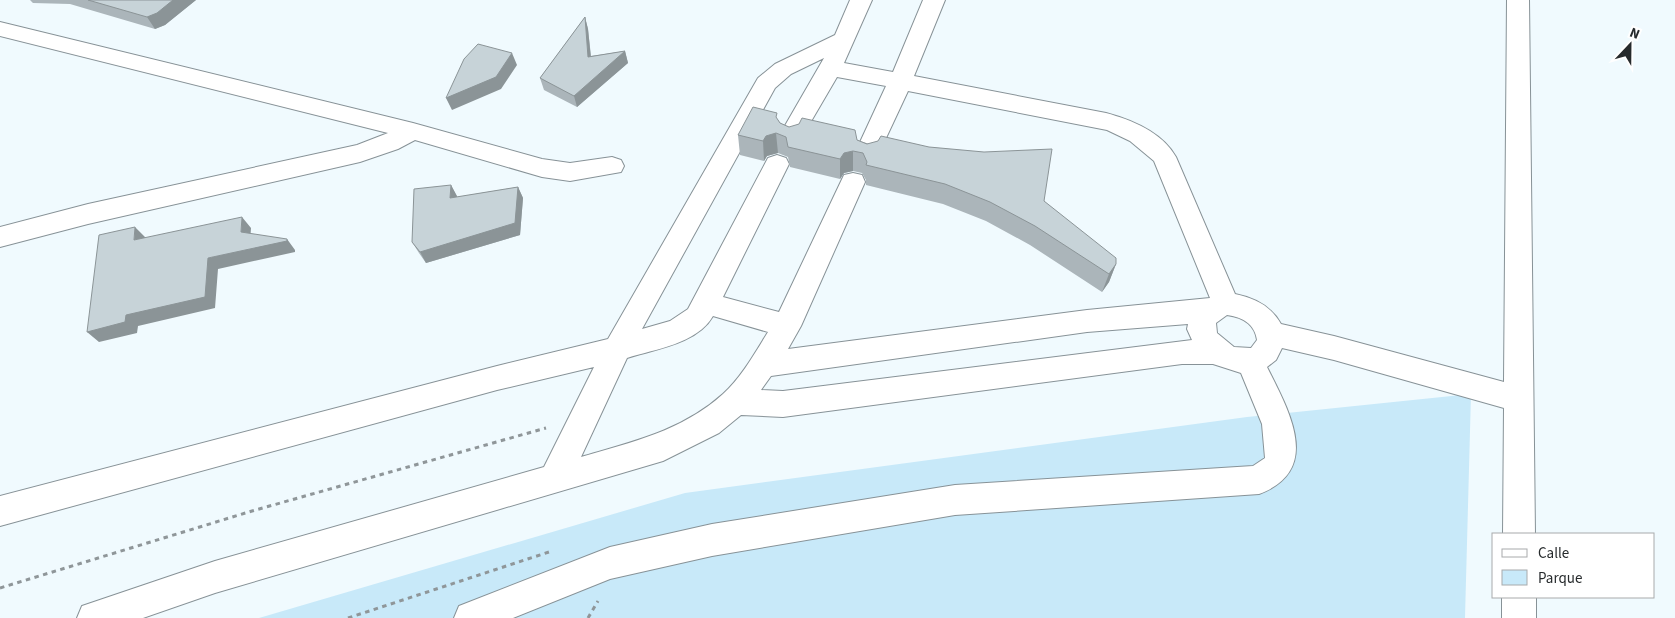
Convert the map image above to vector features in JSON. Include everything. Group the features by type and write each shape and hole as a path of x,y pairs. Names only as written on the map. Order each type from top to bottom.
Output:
{"street":[{"path":"792,136 830,68 861,0"},
{"path":"867,153 900,82 934,0"},
{"path":"1518,0 1519,533"},
{"path":"0,29 413,131 542,168 570,172 612,166"},
{"path":"555,478 617,350 766,83 783,69 844,39"},
{"path":"830,68 1106,121 1135,131 1151,142 1164,157 1217,307"},
{"path":"0,238 88,214 360,153 389,143 413,131"},
{"path":"0,511 468,385 617,350 679,330 698,317 777,164"},
{"path":"94,618 215,577 663,447 708,424 735,402 763,365 787,326 853,182"},
{"path":"706,303 787,326"},
{"path":"735,402 783,404 1182,352 1216,352 1239,361 1250,361 1260,358 1267,351 1271,343 1271,334 1259,316 1237,305 1087,321 763,365"},
{"path":"1216,352 1202,335 1202,317 1217,307"},
{"path":"1271,334 1334,348 1519,399"},
{"path":"471,618 610,563 712,540 955,500 1259,480 1279,465 1283,448 1280,429 1250,361"},
{"path":"1519,598 1519,618"}],"path":[{"path":"0,588 252,511 584,417"}],"green space":[{"path":"1471,394 1465,618 259,618 685,493 1247,417"}],"building":[{"path":"88,0 173,0 157,13 147,17"},
{"path":"585,17 588,57 625,51 574,96 540,78"},
{"path":"478,44 512,53 496,77 446,98 464,59"},
{"path":"753,107 777,113 776,117 780,123 789,127 799,124 802,118 855,130 857,140 867,144 878,141 881,136 929,147 984,152 1052,149 1044,201 1116,258 1116,264 1109,274 1035,226 990,202 945,184 866,165 867,162 863,153 853,151 844,153 840,159 788,147 786,137 776,133 766,136 763,141 738,135"},
{"path":"451,185 450,198 518,187 515,223 420,252 412,242 414,189"},
{"path":"242,217 241,232 287,239 287,241 208,258 205,297 126,315 125,322 87,332 99,235 135,227 134,240"}]}
